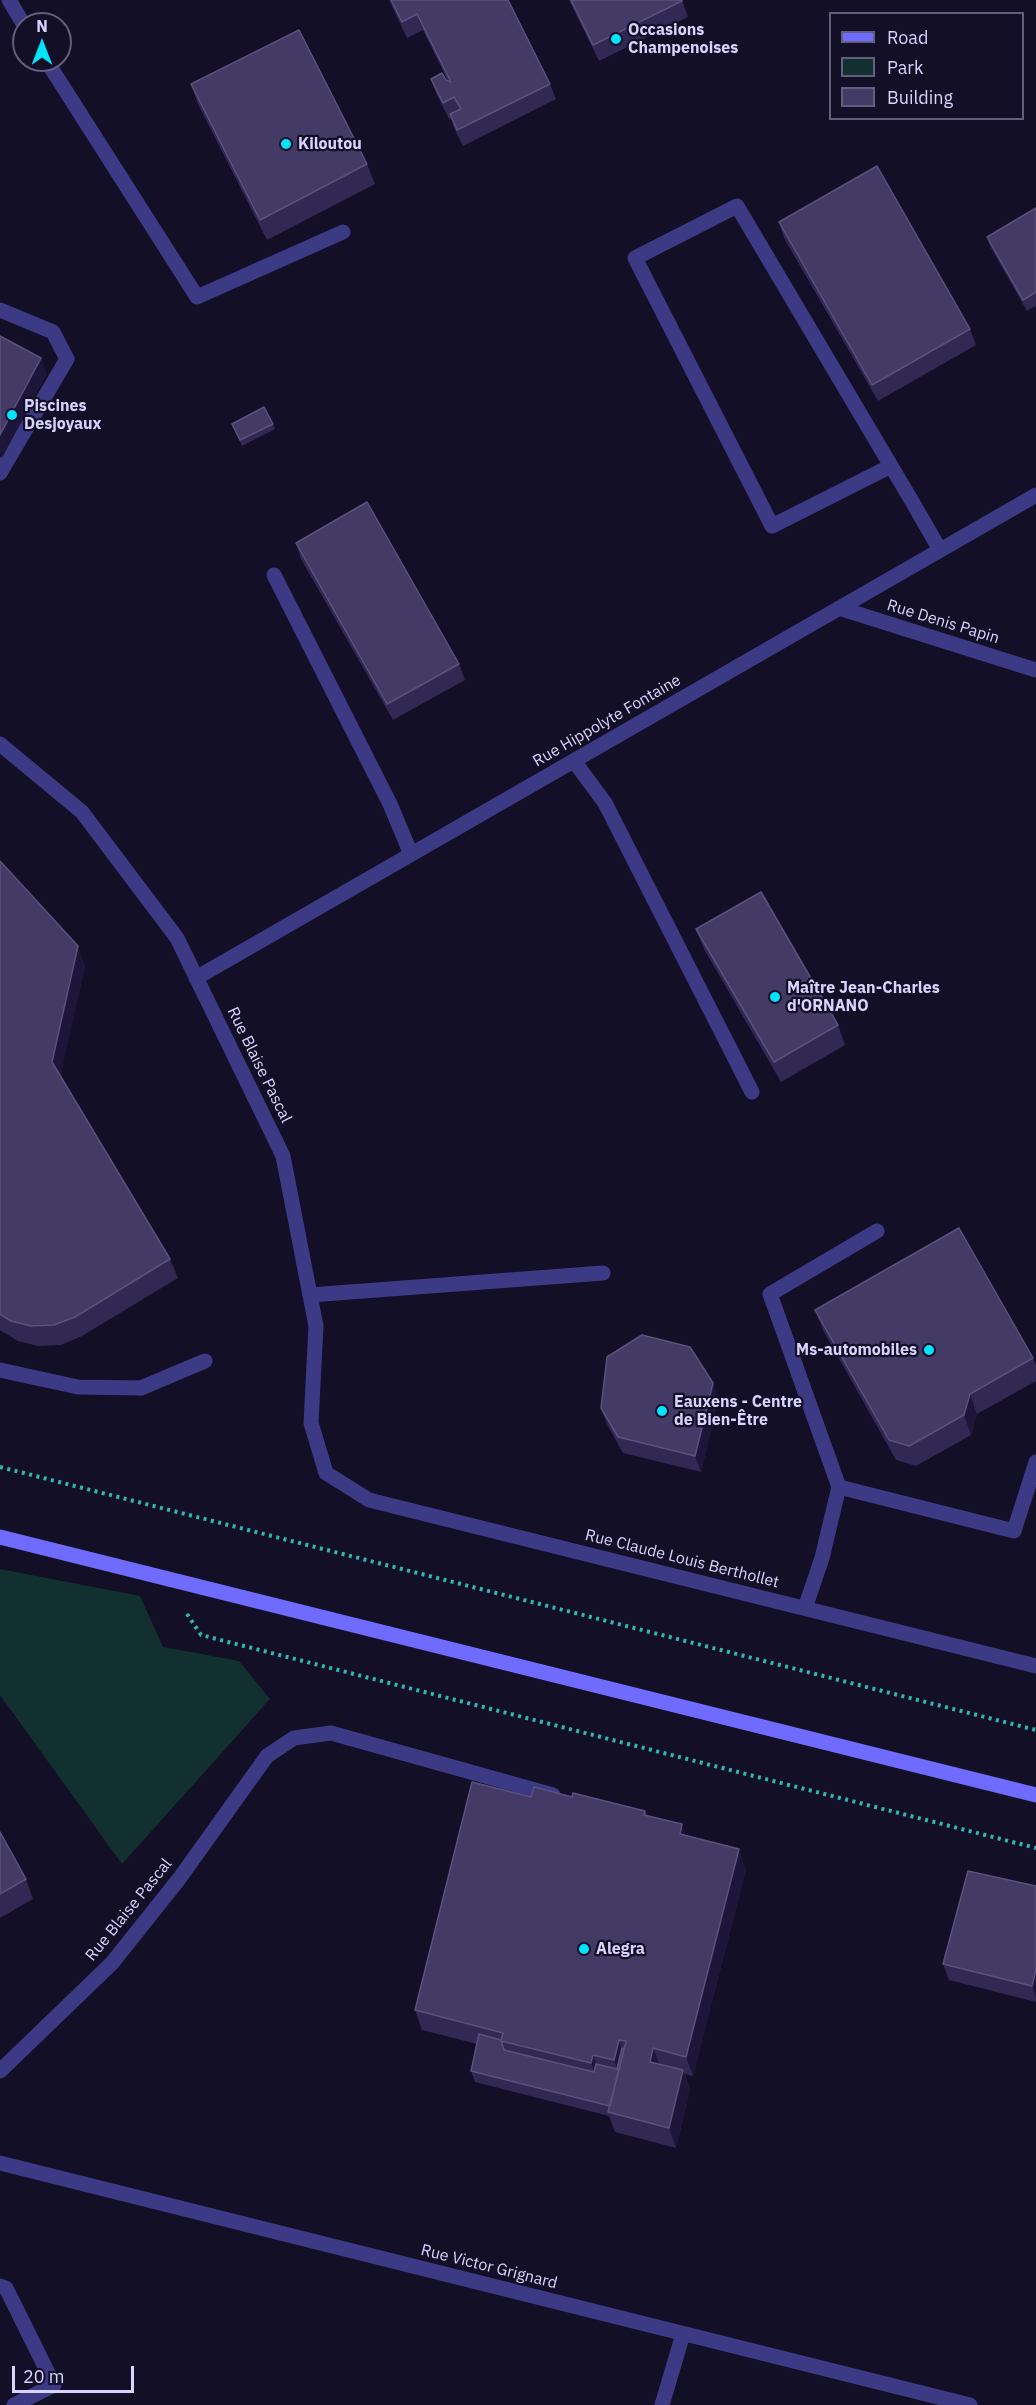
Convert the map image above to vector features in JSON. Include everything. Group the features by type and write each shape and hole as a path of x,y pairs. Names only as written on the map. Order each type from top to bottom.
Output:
{"main road":[{"path":"0,1537 1036,1795"}],"street":[{"path":"54,72 197,297 343,232"},
{"path":"891,466 772,526 634,258 737,206 891,466 940,550"},
{"path":"0,310 53,332 67,359 0,473"},
{"name":"Rue Hippolyte Fontaine","path":"196,978 1036,495"},
{"path":"274,575 390,804 411,854"},
{"name":"Rue Denis Papin","path":"839,608 1036,670"},
{"name":"Rue Blaise Pascal","path":"0,744 82,812 177,938 283,1156 316,1326 311,1423 326,1473"},
{"path":"574,761 605,803 753,1092"},
{"path":"805,1608 822,1558 838,1486 770,1294 877,1231"},
{"path":"310,1295 603,1273"},
{"path":"0,1371 78,1387 141,1388 205,1361"},
{"path":"838,1486 1014,1531 1036,1462"},
{"name":"Rue Claude Louis Berthollet","path":"326,1473 369,1500 1036,1666"},
{"name":"Rue Blaise Pascal","path":"0,2071 112,1963 179,1879 267,1756 294,1738 331,1733 566,1799"},
{"name":"Rue Victor Grignard","path":"0,2163 970,2405"},
{"path":"0,2286 6,2288 54,2385 14,2405"},
{"path":"662,2405 683,2334"}],"path":[{"path":"0,1467 1036,1730"},
{"path":"165,1578 201,1635 1036,1848"}],"green space":[{"path":"0,1569 140,1596 163,1647 239,1661 270,1699 122,1864 0,1695"}],"building":[{"path":"391,0 508,0 550,84 457,130 450,114 461,109 454,97 443,103 431,79 442,73 446,80 451,82 417,14 402,22"},
{"path":"571,0 682,0 682,1 593,45"},
{"name":"Kiloutou","path":"299,30 367,164 260,220 191,84"},
{"path":"877,166 970,329 872,385 779,222"},
{"path":"1036,208 1036,292 1023,300 987,237"},
{"path":"0,336 41,358 0,435"},
{"path":"264,407 273,424 240,440 232,424"},
{"path":"367,502 459,664 387,704 296,543"},
{"path":"0,861 78,946 52,1062 170,1259 75,1317 54,1325 31,1326 11,1321 0,1314"},
{"name":"Maître Jean-Charles d'ORNANO","path":"761,892 838,1025 774,1062 696,929"},
{"name":"Ms-automobiles","path":"959,1228 1033,1358 970,1394 964,1415 909,1446 889,1440 815,1310"},
{"name":"Eauxens - Centre de Bien-Être","path":"642,1335 690,1347 713,1383 695,1456 618,1437 601,1408 607,1357"},
{"name":"Alegra","path":"472,1782 531,1797 534,1787 572,1797 573,1793 645,1811 644,1815 682,1824 680,1834 739,1849 686,2057 653,2048 650,2062 683,2070 669,2128 608,2112 626,2041 619,2040 614,2060 593,2055 591,2063 501,2041 503,2033 415,2010"},
{"path":"0,1832 26,1879 0,1894"},
{"path":"968,1871 1036,1886 1036,1970 1032,1986 943,1964"},
{"path":"479,2034 501,2040 504,2050 594,2072 596,2064 617,2069 622,2048 624,2049 610,2106 471,2071"}],"place":[{"name":"Occasions Champenoises","path":"616,39"},
{"name":"Kiloutou","path":"286,144"},
{"name":"Piscines Desjoyaux","path":"12,415"},
{"name":"Maître Jean-Charles d'ORNANO","path":"775,997"},
{"name":"Ms-automobiles","path":"929,1350"},
{"name":"Eauxens - Centre de Bien-Être","path":"662,1411"},
{"name":"Alegra","path":"584,1949"}]}
